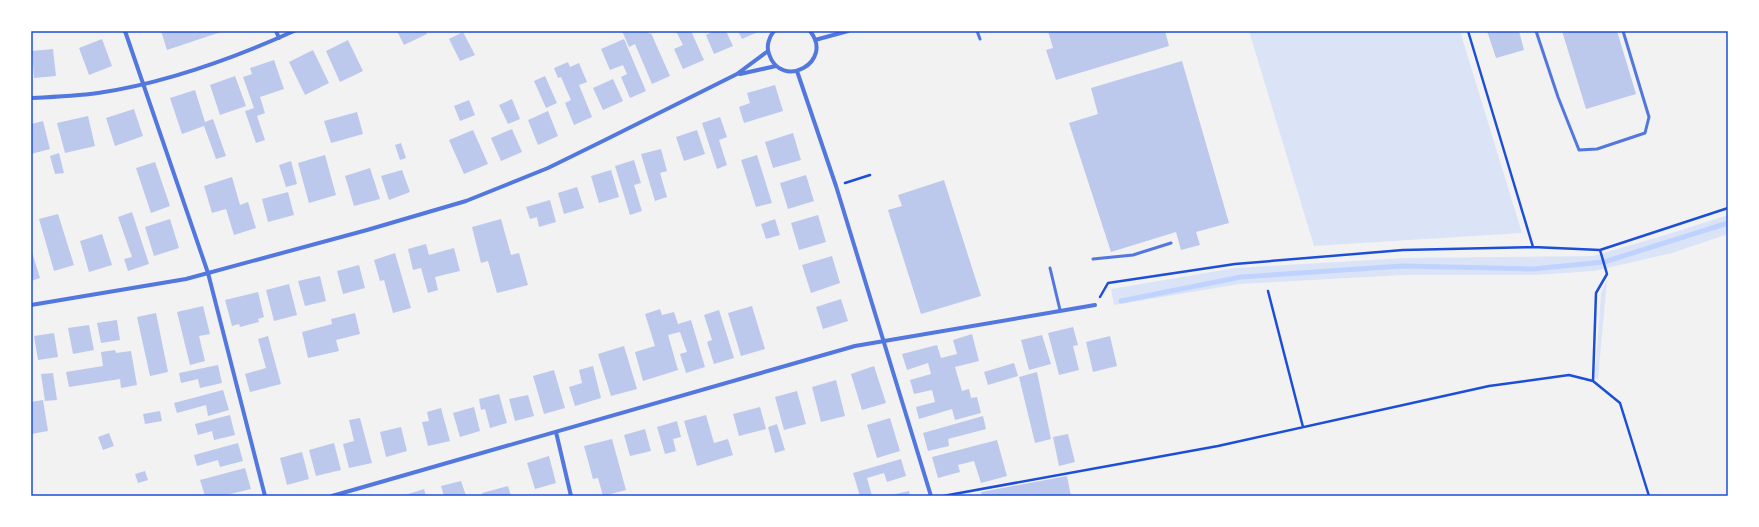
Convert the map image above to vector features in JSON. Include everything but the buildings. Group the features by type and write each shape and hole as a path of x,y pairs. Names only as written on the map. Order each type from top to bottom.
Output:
{"street":[{"path":"125,31 208,273 265,496"},
{"path":"276,31 279,38"},
{"path":"31,98 97,93 144,84 216,61 294,31"},
{"path":"774,31 770,38 768,51 776,66 786,71 797,71 805,68 815,56 815,40 810,31"},
{"path":"815,40 848,31"},
{"path":"31,305 186,279 367,230 466,201 548,168 737,74 768,51"},
{"path":"737,74 776,66"},
{"path":"797,71 836,186 885,340 931,496"},
{"path":"332,496 828,353 885,340 1095,305"},
{"path":"556,432 570,496"}],"lane":[{"path":"978,31 980,39"},
{"path":"1536,31 1558,96 1579,150 1597,149 1645,133 1649,117 1623,31"},
{"path":"1093,259 1134,254 1171,243"},
{"path":"1050,268 1060,310"}],"path":[{"path":"1468,31 1533,247"},
{"path":"836,186 870,175"},
{"path":"1095,305 1108,283 1235,264 1403,250 1533,247 1600,250 1728,208"},
{"path":"1593,381 1596,293 1607,274 1600,250"},
{"path":"1268,291 1303,427"},
{"path":"943,496 1218,446 1489,386 1569,375 1593,381 1620,403 1648,496"}],"shaded area":[{"path":"1249,31 1460,31 1522,233 1314,246"},
{"path":"1728,215 1728,234 1672,253 1594,271 1534,275 1404,275 1240,284 1114,305 1111,289 1235,268 1404,258 1593,256"},
{"path":"1607,280 1598,379 1595,378 1601,293"}],"waterway":[{"path":"1121,301 1241,277 1402,266 1533,269 1604,262 1728,223"}]}
